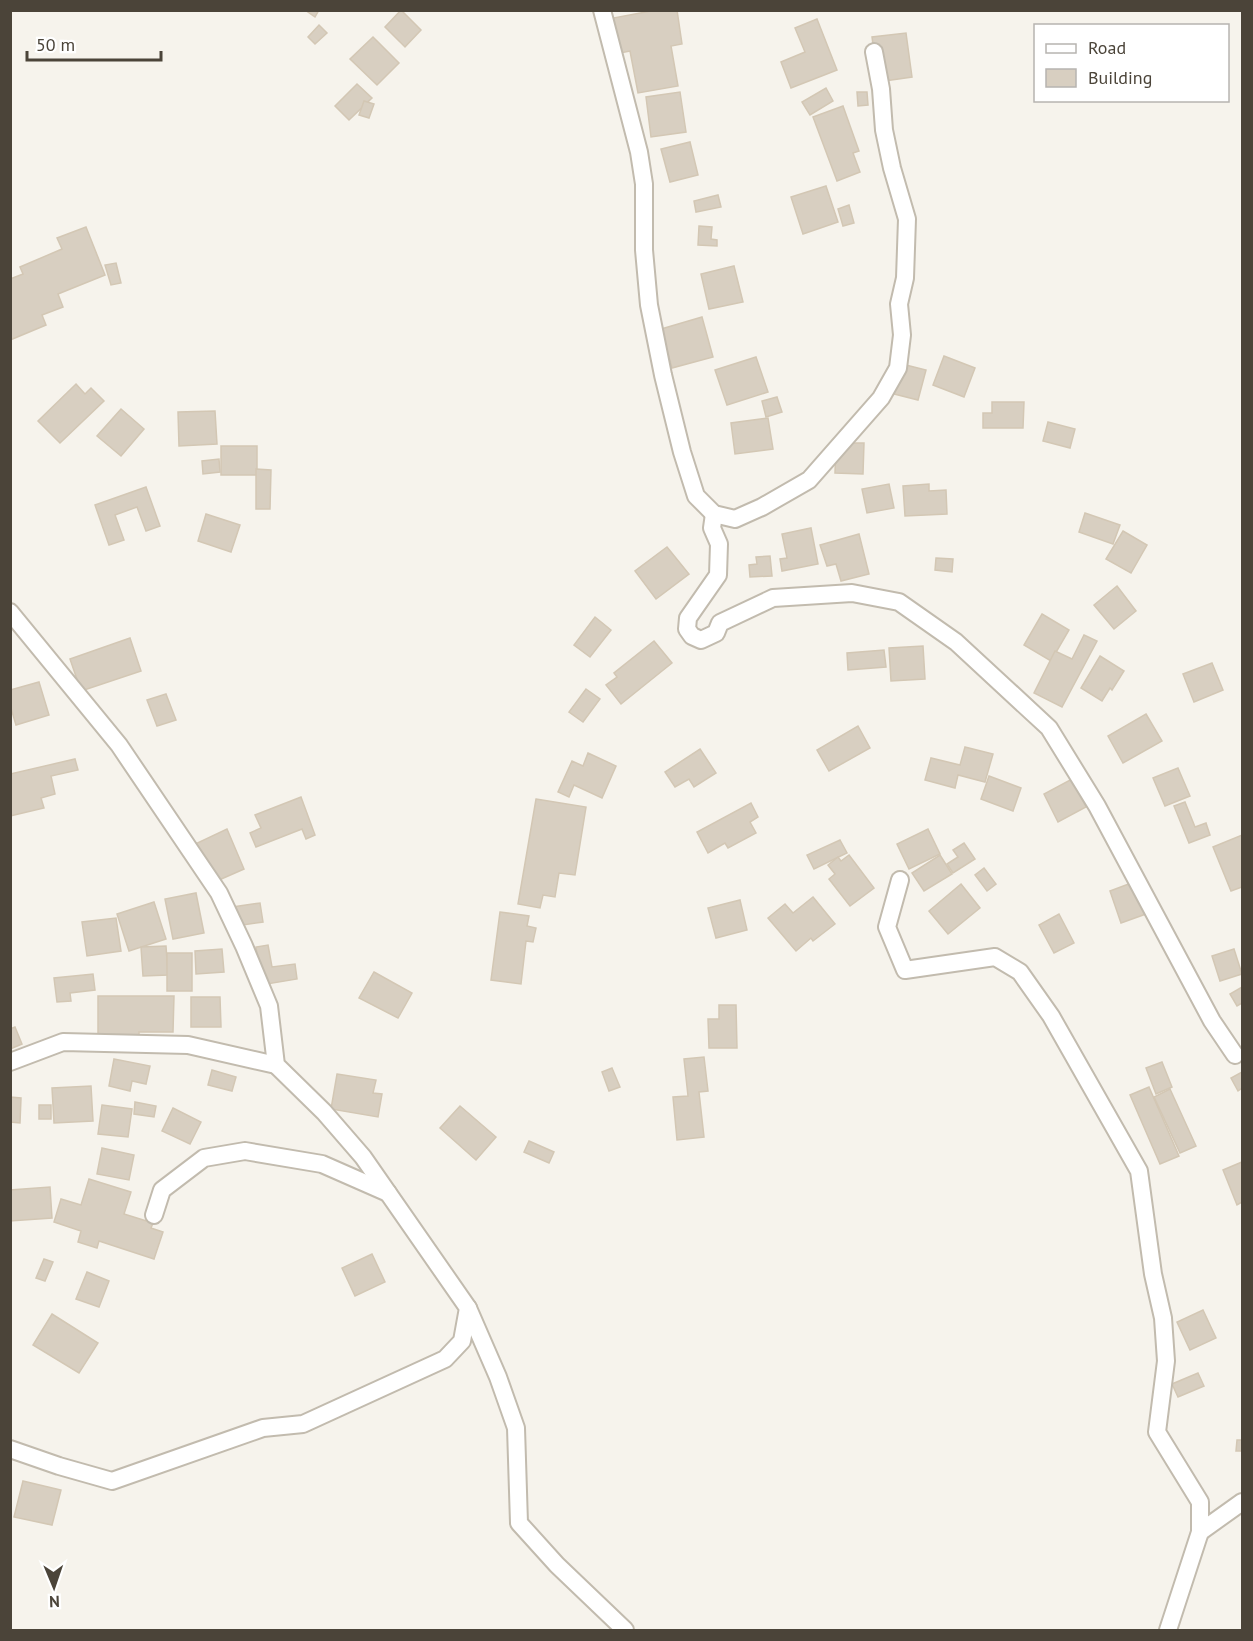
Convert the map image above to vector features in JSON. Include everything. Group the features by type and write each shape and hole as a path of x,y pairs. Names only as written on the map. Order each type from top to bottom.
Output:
{"street":[{"path":"602,10 639,152 644,184 644,250 649,305 682,452 696,496 714,514 735,519 762,507 809,480 881,398 898,368 902,335 899,304 905,278 907,219 884,130 881,89 874,51"},
{"path":"714,514 712,528 719,544 718,575 688,618 687,629 692,636 701,640 716,633 720,623 773,598 852,593 899,602 956,642 1049,728 1097,806 1212,1021 1234,1054"},
{"path":"10,612 119,745 219,893 269,1006 276,1065"},
{"path":"900,880 887,927 905,970 995,957 1020,972 1051,1016 1139,1171 1153,1274 1163,1318 1167,1361 1157,1432 1200,1502 1200,1532 1168,1630"},
{"path":"10,1062 63,1042 188,1045 276,1065 324,1112 356,1148 468,1308 498,1377 516,1428 519,1523 557,1565 625,1630"},
{"path":"154,1215 162,1190 204,1158 245,1151 322,1164 389,1194"},
{"path":"10,1449 112,1482 263,1428 303,1424 444,1359 462,1341 468,1308"},
{"path":"1200,1532 1242,1502"}],"building":[{"path":"305,10 319,10 315,17"},
{"path":"401,10 421,30 405,47 385,27"},
{"path":"656,10 677,10 682,44 671,46 678,86 638,93 630,51 614,54 608,19"},
{"path":"817,19 837,70 791,88 781,62 805,52 795,28"},
{"path":"319,25 327,33 315,44 308,37"},
{"path":"906,33 912,77 878,82 872,37"},
{"path":"373,37 399,63 377,85 350,59"},
{"path":"357,84 372,98 349,120 335,106"},
{"path":"826,88 833,101 810,115 802,102"},
{"path":"680,92 686,132 651,137 646,97"},
{"path":"857,92 867,92 868,105 858,106"},
{"path":"364,101 374,104 369,118 359,115"},
{"path":"843,106 859,151 853,153 860,172 837,181 813,117"},
{"path":"690,142 698,175 670,182 661,149"},
{"path":"826,186 838,222 803,234 791,197"},
{"path":"718,195 721,207 696,212 694,201"},
{"path":"849,205 854,223 843,226 838,209"},
{"path":"699,226 712,227 711,239 717,240 717,246 698,245"},
{"path":"86,227 105,275 58,294 63,307 42,315 46,325 10,340 10,279 23,274 20,267 62,249 57,238"},
{"path":"116,263 121,283 111,285 105,265"},
{"path":"734,266 743,302 709,309 701,274"},
{"path":"702,317 713,357 672,368 661,329"},
{"path":"944,356 975,368 964,397 933,385"},
{"path":"756,357 768,392 727,405 715,370"},
{"path":"894,362 926,370 918,400 886,392"},
{"path":"76,384 85,394 91,388 104,401 60,443 38,421"},
{"path":"777,397 782,412 766,417 762,401"},
{"path":"992,402 1024,402 1023,428 983,428 983,413 992,413"},
{"path":"121,409 144,429 121,456 97,436"},
{"path":"215,411 217,444 179,446 178,412"},
{"path":"768,418 773,449 735,454 731,423"},
{"path":"1048,422 1075,429 1070,448 1043,441"},
{"path":"836,443 864,443 863,474 835,473"},
{"path":"221,446 257,446 257,475 221,475"},
{"path":"219,459 220,472 203,474 202,461"},
{"path":"256,469 271,470 270,509 256,509"},
{"path":"889,484 894,508 867,513 862,489"},
{"path":"929,484 929,491 946,490 947,514 905,516 903,486"},
{"path":"146,487 160,526 146,531 137,507 115,515 124,540 109,545 95,505"},
{"path":"1085,513 1120,525 1113,544 1079,532"},
{"path":"206,514 240,525 231,552 198,541"},
{"path":"811,528 818,564 782,571 780,559 787,558 782,534"},
{"path":"1123,531 1147,545 1131,573 1106,559"},
{"path":"859,534 869,574 841,581 836,564 827,566 820,545"},
{"path":"667,547 689,574 656,599 635,571"},
{"path":"770,556 772,576 750,577 749,565 757,564 756,557"},
{"path":"936,558 953,559 952,572 935,570"},
{"path":"1117,586 1136,611 1114,629 1094,605"},
{"path":"1042,614 1069,630 1051,661 1024,645"},
{"path":"595,617 611,630 590,657 574,645"},
{"path":"1084,635 1097,641 1062,707 1034,693 1055,651 1072,659"},
{"path":"130,638 141,671 81,691 70,659"},
{"path":"654,641 672,663 621,704 606,685 617,677 614,673"},
{"path":"923,646 925,679 891,681 889,648"},
{"path":"884,650 886,667 848,670 847,653"},
{"path":"1100,656 1124,671 1102,701 1081,688"},
{"path":"1212,663 1223,690 1194,702 1183,674"},
{"path":"39,682 49,715 16,725 10,705 10,690"},
{"path":"586,689 600,699 583,722 569,712"},
{"path":"166,694 176,720 157,726 147,700"},
{"path":"1146,714 1162,741 1123,763 1108,736"},
{"path":"858,726 870,748 829,771 817,750"},
{"path":"965,747 993,754 985,782 958,775 955,788 925,780 931,758 960,765"},
{"path":"700,749 716,773 694,787 689,779 675,787 665,772"},
{"path":"588,753 616,766 602,798 574,785 569,797 558,792 572,761 583,766"},
{"path":"75,759 78,770 51,776 55,794 41,798 44,808 10,816 10,774"},
{"path":"1178,768 1190,796 1165,806 1153,778"},
{"path":"989,776 1021,788 1013,811 981,799"},
{"path":"1072,779 1086,807 1058,822 1044,794"},
{"path":"301,797 315,835 306,839 302,829 256,847 250,833 261,828 255,815"},
{"path":"536,799 586,807 575,875 559,873 555,897 543,895 540,908 518,904"},
{"path":"1185,802 1195,827 1206,823 1210,835 1189,843 1174,806"},
{"path":"751,803 758,817 750,822 756,833 728,848 725,843 708,853 697,832"},
{"path":"227,829 244,869 210,884 193,845"},
{"path":"928,829 940,854 909,869 897,844"},
{"path":"1242,835 1242,887 1231,891 1213,847"},
{"path":"840,840 847,853 814,869 807,855"},
{"path":"964,843 975,859 953,873 947,864 958,857 953,850"},
{"path":"849,855 874,888 850,906 829,879 835,874 828,865 838,857 841,861"},
{"path":"940,855 952,874 924,891 912,873"},
{"path":"984,868 996,884 987,891 975,875"},
{"path":"1134,882 1146,914 1121,923 1110,891"},
{"path":"961,884 980,908 948,934 929,911"},
{"path":"196,893 204,933 173,939 165,899"},
{"path":"813,897 835,924 813,941 811,938 796,951 768,918 785,904 793,913"},
{"path":"740,900 747,930 716,938 708,908"},
{"path":"154,902 166,939 129,951 117,914"},
{"path":"260,903 263,922 229,927 226,908"},
{"path":"500,912 529,916 527,926 536,928 533,942 526,941 521,984 491,980"},
{"path":"1059,914 1074,943 1054,953 1039,925"},
{"path":"116,918 121,951 87,956 82,922"},
{"path":"268,945 272,967 295,964 297,979 261,985 256,947"},
{"path":"166,946 168,975 143,976 141,947"},
{"path":"222,949 224,972 196,974 195,951"},
{"path":"1234,949 1242,974 1220,981 1212,956"},
{"path":"167,953 192,953 192,991 167,991"},
{"path":"374,972 412,993 398,1018 359,998"},
{"path":"93,974 95,990 70,993 71,1001 57,1002 54,978"},
{"path":"1242,987 1242,1003 1237,1006 1230,994"},
{"path":"98,996 174,996 173,1032 139,1032 139,1039 98,1039"},
{"path":"191,997 220,997 221,1027 191,1027"},
{"path":"719,1005 736,1005 737,1048 709,1048 708,1019 719,1019"},
{"path":"15,1027 22,1044 10,1049 10,1029"},
{"path":"704,1057 708,1091 699,1092 704,1137 677,1140 673,1097 688,1096 684,1059"},
{"path":"114,1059 150,1066 146,1084 132,1081 130,1091 109,1086"},
{"path":"1162,1062 1172,1087 1156,1094 1146,1068"},
{"path":"612,1068 620,1087 609,1091 602,1072"},
{"path":"212,1070 236,1077 232,1091 208,1085"},
{"path":"1242,1072 1242,1088 1238,1091 1231,1078"},
{"path":"337,1074 376,1080 373,1093 382,1094 378,1117 331,1109"},
{"path":"91,1086 93,1121 54,1123 52,1088"},
{"path":"1149,1087 1179,1156 1160,1164 1130,1095"},
{"path":"1170,1089 1196,1146 1180,1153 1154,1097"},
{"path":"10,1097 21,1098 20,1123 10,1122"},
{"path":"135,1102 156,1106 154,1117 134,1114"},
{"path":"39,1105 51,1105 51,1119 39,1119"},
{"path":"102,1105 132,1109 128,1137 98,1134"},
{"path":"460,1106 496,1137 476,1160 440,1128"},
{"path":"173,1108 201,1122 190,1144 162,1131"},
{"path":"529,1141 554,1152 549,1163 524,1152"},
{"path":"102,1148 134,1155 129,1180 97,1174"},
{"path":"1242,1162 1242,1202 1237,1205 1223,1170"},
{"path":"89,1179 131,1192 124,1214 153,1223 151,1228 163,1232 154,1259 99,1241 97,1248 78,1242 81,1231 54,1222 61,1199 81,1205"},
{"path":"50,1187 52,1218 10,1221 10,1190"},
{"path":"372,1254 385,1282 355,1296 342,1268"},
{"path":"44,1259 53,1262 45,1281 36,1278"},
{"path":"87,1272 109,1281 99,1307 76,1299"},
{"path":"1203,1310 1216,1338 1190,1350 1177,1322"},
{"path":"52,1314 98,1343 79,1373 33,1345"},
{"path":"1198,1373 1204,1386 1178,1397 1172,1384"},
{"path":"1237,1440 1242,1440 1242,1451 1236,1451"},
{"path":"23,1481 61,1490 52,1525 14,1517"}]}
